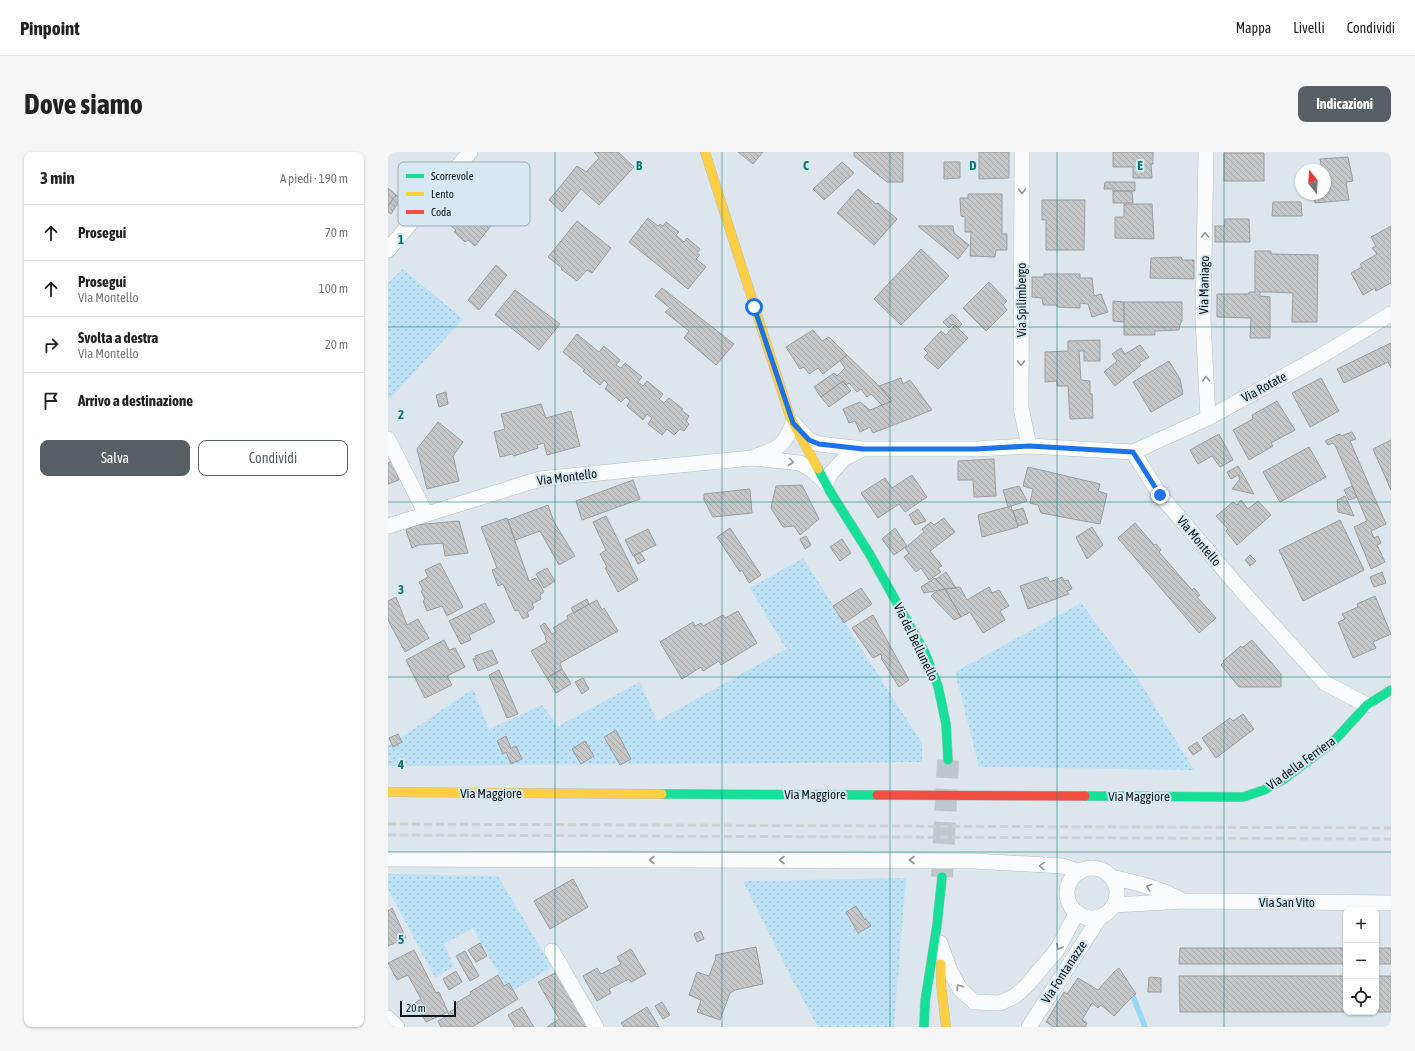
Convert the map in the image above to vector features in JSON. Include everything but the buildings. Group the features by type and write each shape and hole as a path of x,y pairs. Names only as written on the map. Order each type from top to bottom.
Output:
{"street":[{"path":"462,162 470,152"},
{"name":"Via del Bellunello","path":"705,152 793,423 826,483 869,553 925,652 938,686 946,724 948,760"},
{"name":"Via Spilimbergo","path":"1022,152 1021,408 1029,446"},
{"name":"Via Maniago","path":"1206,152 1203,319 1208,418"},
{"path":"388,250 408,226"},
{"name":"Via Rotate","path":"1133,452 1208,418 1319,357 1391,314"},
{"path":"752,458 780,446 788,437 793,423 809,440 819,444 863,449 976,449 1029,446 1133,452"},
{"path":"388,439 426,514"},
{"path":"752,458 800,463 812,470 826,483 831,474 845,458 863,449"},
{"name":"Via Montello","path":"1133,452 1160,495 1242,592 1325,683 1367,705"},
{"name":"Via Montello","path":"388,526 540,479 752,458"},
{"name":"Via della Ferriera","path":"1243,797 1264,790 1284,779 1333,742 1367,705 1391,690"},
{"name":"Via Maggiore","path":"388,792 1243,797"},
{"path":"388,859 974,860 1063,866 1080,872"},
{"path":"1086,869 1100,869 1112,877 1117,891 1114,905 1111,910 1100,917 1092,918 1084,916 1072,907 1068,899 1069,884 1080,872 1086,869"},
{"path":"924,1027 925,1002 937,925 942,877"},
{"name":"Via San Vito","path":"1112,877 1147,886 1170,894 1184,901"},
{"name":"Via San Vito","path":"1114,905 1184,901 1391,903"},
{"path":"940,943 950,971 960,989 974,1002 1000,1004 1015,996 1027,985 1057,950 1077,912"},
{"name":"Via Fontanazze","path":"1029,1027 1100,917"},
{"path":"937,925 940,943 941,984 946,1027"},
{"path":"552,951 596,1027"},
{"path":"388,1018 397,1027"}],"shaded area":[{"path":"403,269 463,319 388,401 388,283"},
{"path":"803,558 922,743 922,762 388,766 388,746 473,689 489,729 542,705 558,726 640,682 657,721 786,649 750,588"},
{"path":"1081,603 1140,682 1194,770 979,767 955,672"},
{"path":"388,874 498,876 552,967 509,993 473,928 444,944 454,966 435,978 388,889"},
{"path":"906,878 894,1027 818,1027 794,983 743,881"}],"waterway":[{"path":"1133,996 1145,1027"}],"tunnel":[{"path":"942,877 948,760"}],"railway":[{"path":"388,824 1391,828"},
{"path":"388,835 1391,839"}],"traffic: fast":[{"path":"818,469 831,493 869,553 925,653 938,686 946,724 948,760"},
{"path":"1085,796 1243,797 1264,790 1284,779 1333,742 1367,705 1391,690"},
{"path":"662,794 877,795"},
{"path":"924,1027 925,1002 937,925 942,877"}],"traffic: slow":[{"path":"705,152 790,417 818,469"},
{"path":"388,792 662,794"},
{"path":"941,964 941,984 946,1027"}],"traffic: jam":[{"path":"877,795 1085,796"}],"route":[{"path":"754,307 790,417 793,423 809,440 819,444 863,449 976,449 1029,446 1133,452 1160,495"}]}
